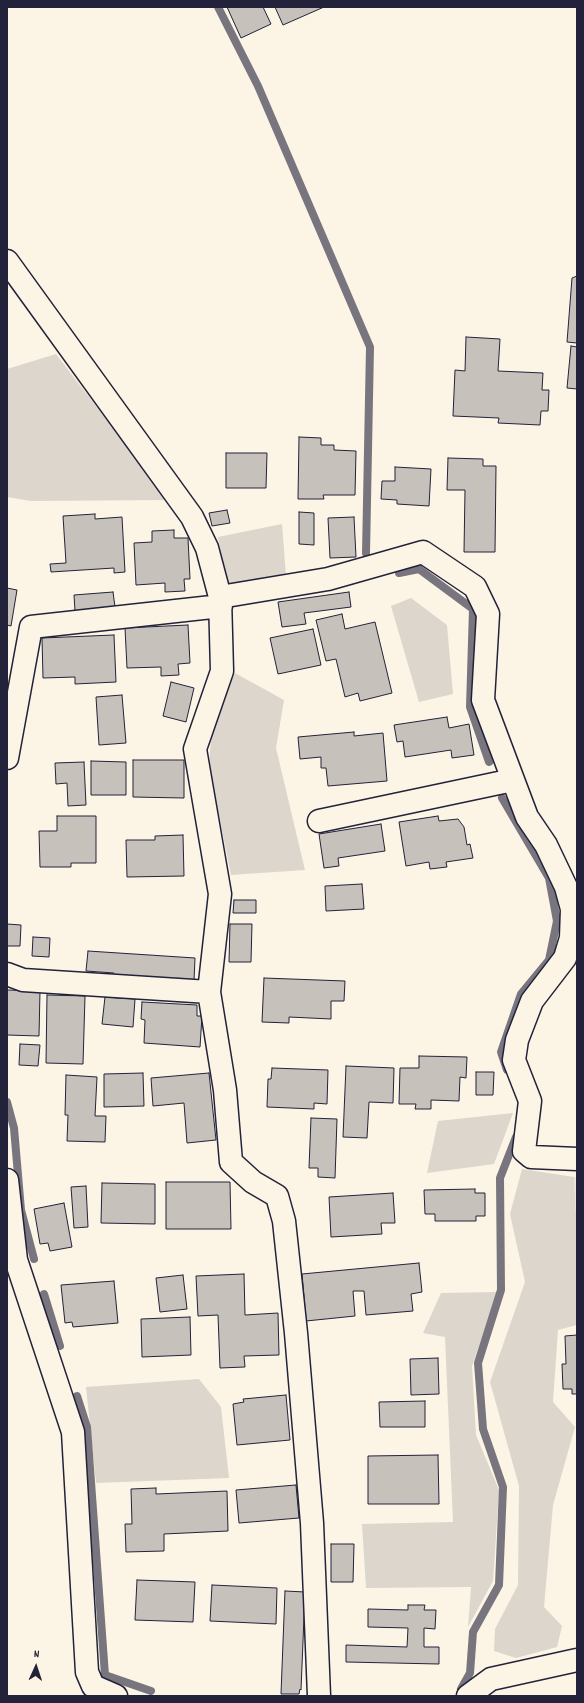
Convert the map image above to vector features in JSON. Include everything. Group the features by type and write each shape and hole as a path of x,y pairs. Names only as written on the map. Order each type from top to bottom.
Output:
{"street":[{"path":"7,262 192,517 207,548 221,602 222,671 196,749 220,894 209,992 225,1090 231,1162 253,1182 277,1196 284,1221 297,1341 312,1523 319,1696"},
{"path":"7,758 31,628 221,602 328,579 423,552 475,587 488,614 483,700 527,817 546,845 566,887 572,909 570,938 565,958 532,1001 517,1040 514,1060 530,1102 524,1151 531,1157 577,1158"},
{"path":"319,821 513,780"},
{"path":"7,974 23,980 209,992"},
{"path":"7,1180 11,1261 73,1432 87,1672 93,1686 116,1696"},
{"path":"468,1696 491,1679 577,1660"}],"shaded area":[{"path":"56,354 168,500 31,501 7,497 7,369"},
{"path":"282,524 286,576 227,589 218,537"},
{"path":"411,598 447,625 453,694 419,702 391,606"},
{"path":"235,673 284,700 276,748 305,870 231,875 209,766 212,723"},
{"path":"513,1113 494,1164 427,1173 438,1121"},
{"path":"522,1169 574,1177 577,1234 577,1325 558,1330 553,1402 575,1427 553,1505 544,1607 562,1626 557,1647 516,1658 494,1651 495,1629 518,1585 519,1486 490,1382 525,1282 510,1214"},
{"path":"574,1177 577,1177 577,1233"},
{"path":"498,1292 472,1366 476,1435 499,1490 493,1581 468,1627 471,1587 366,1588 362,1524 453,1522 445,1337 423,1333 441,1293"},
{"path":"199,1379 221,1407 229,1478 96,1483 86,1387"}],"building":[{"path":"227,7 263,7 271,24 241,38"},
{"path":"275,7 324,7 283,25"},
{"path":"577,276 577,343 567,342 572,278"},
{"path":"466,337 500,339 498,371 543,373 542,390 549,390 548,411 541,411 540,425 498,423 499,418 453,416 455,370 465,371"},
{"path":"571,346 577,347 577,389 567,388"},
{"path":"299,437 321,438 321,445 334,445 334,450 356,451 355,495 323,495 324,499 298,499"},
{"path":"226,453 267,453 266,488 226,488"},
{"path":"448,458 483,459 483,466 496,466 495,552 464,552 465,490 447,490"},
{"path":"395,467 431,469 429,506 397,504 397,500 381,499 382,481 395,481"},
{"path":"227,510 230,523 212,526 209,513"},
{"path":"299,512 314,513 314,545 299,544"},
{"path":"95,514 95,519 122,517 125,572 114,573 114,568 51,572 50,564 66,563 63,516"},
{"path":"354,517 356,557 330,558 328,518"},
{"path":"174,530 174,538 188,538 190,579 184,579 185,591 165,592 165,583 136,585 134,543 152,542 152,531"},
{"path":"7,588 17,590 11,626 7,625"},
{"path":"113,592 115,607 75,611 74,595"},
{"path":"349,592 351,607 304,613 306,624 282,627 278,602"},
{"path":"342,614 345,629 375,622 392,693 360,701 358,693 345,697 336,659 326,661 316,620"},
{"path":"188,625 190,663 178,664 179,675 161,676 161,667 127,668 125,628"},
{"path":"313,629 321,665 278,674 270,638"},
{"path":"114,635 116,682 75,684 75,677 43,678 42,638"},
{"path":"171,682 194,688 186,722 163,716"},
{"path":"122,695 126,743 99,745 96,697"},
{"path":"447,717 449,728 469,724 474,755 452,758 451,750 405,757 403,741 397,742 394,725"},
{"path":"354,732 354,736 383,733 387,781 328,786 326,768 321,768 321,757 300,759 298,737"},
{"path":"133,760 184,760 184,798 133,797"},
{"path":"91,761 126,762 126,795 91,795"},
{"path":"84,762 86,805 68,806 67,783 56,784 55,763"},
{"path":"57,816 96,816 96,863 71,863 71,867 40,867 39,831 57,831"},
{"path":"438,816 439,821 458,819 464,827 467,845 470,844 473,858 446,862 447,867 430,869 429,862 406,866 399,822"},
{"path":"381,824 385,851 338,858 339,866 324,868 319,834"},
{"path":"183,835 184,876 127,877 126,840 155,840 155,836"},
{"path":"362,884 364,909 326,911 325,886"},
{"path":"234,900 256,900 256,913 233,913"},
{"path":"7,924 21,925 20,946 7,946"},
{"path":"230,924 252,924 251,962 229,962"},
{"path":"33,937 50,938 49,957 32,956"},
{"path":"88,951 195,958 194,981 114,976 114,973 86,971"},
{"path":"264,978 345,981 344,1001 331,1001 331,1019 289,1017 289,1023 262,1022"},
{"path":"7,990 40,991 39,1036 7,1035"},
{"path":"47,995 85,996 83,1064 46,1063"},
{"path":"105,997 135,999 133,1027 102,1024"},
{"path":"142,1002 197,1005 197,1016 202,1016 200,1047 144,1043 145,1020 141,1019"},
{"path":"20,1044 40,1045 38,1066 19,1065"},
{"path":"419,1056 467,1057 466,1078 460,1077 459,1101 431,1100 431,1109 415,1109 416,1104 399,1104 400,1068 419,1068"},
{"path":"346,1066 394,1068 393,1103 369,1102 367,1138 343,1137"},
{"path":"272,1068 328,1070 327,1104 314,1103 314,1109 267,1107 268,1079 271,1079"},
{"path":"476,1072 494,1072 493,1095 476,1095"},
{"path":"143,1073 144,1106 104,1107 104,1074"},
{"path":"209,1073 216,1140 187,1143 184,1103 153,1106 151,1078"},
{"path":"66,1075 97,1077 95,1116 106,1116 105,1142 67,1141 68,1115 65,1115"},
{"path":"311,1118 337,1119 335,1178 318,1177 318,1168 309,1168"},
{"path":"166,1182 230,1182 231,1229 166,1229"},
{"path":"102,1183 155,1184 155,1224 101,1223"},
{"path":"86,1186 88,1227 74,1228 71,1187"},
{"path":"475,1189 475,1193 485,1193 485,1216 476,1216 476,1221 435,1221 435,1214 425,1214 424,1190"},
{"path":"393,1193 395,1223 381,1223 382,1234 331,1237 329,1197"},
{"path":"64,1203 72,1247 50,1251 48,1243 40,1244 34,1209"},
{"path":"419,1263 422,1292 411,1294 413,1311 366,1315 364,1291 353,1291 355,1316 306,1321 302,1274"},
{"path":"244,1274 245,1315 278,1313 279,1355 244,1356 245,1367 220,1368 218,1315 198,1316 196,1276"},
{"path":"183,1275 187,1309 160,1312 156,1278"},
{"path":"114,1281 118,1323 73,1327 72,1322 65,1323 61,1285"},
{"path":"190,1317 191,1355 142,1357 141,1319"},
{"path":"577,1335 577,1394 572,1394 572,1389 563,1389 562,1364 566,1364 565,1336"},
{"path":"438,1358 439,1394 411,1395 410,1359"},
{"path":"286,1395 290,1440 237,1445 233,1404 244,1402 243,1399"},
{"path":"425,1401 425,1427 380,1427 379,1402"},
{"path":"438,1455 439,1504 368,1504 368,1456"},
{"path":"296,1485 299,1518 239,1523 236,1490"},
{"path":"156,1488 156,1494 227,1491 228,1531 164,1534 164,1551 126,1552 125,1524 132,1524 131,1489"},
{"path":"331,1544 354,1544 353,1582 331,1582"},
{"path":"137,1580 195,1582 193,1622 135,1620"},
{"path":"212,1585 277,1588 276,1624 210,1621"},
{"path":"285,1591 305,1592 301,1690 300,1689 299,1694 281,1694"},
{"path":"408,1605 425,1605 424,1610 436,1610 435,1629 424,1628 424,1647 439,1647 439,1664 346,1662 346,1645 407,1647 408,1628 368,1627 368,1609 408,1610"}],"waterway":[{"path":"218,7 258,86 370,347 366,553"},
{"path":"399,573 419,569 473,609 470,707 489,762"},
{"path":"502,798 549,878 557,921 549,960 521,994 501,1052 507,1070"},
{"path":"7,1102 14,1128 21,1210 34,1259"},
{"path":"461,1689 470,1673 473,1632 499,1585 503,1487 483,1429 478,1363 501,1290 500,1178 516,1137"},
{"path":"44,1294 60,1346"},
{"path":"77,1396 87,1427 105,1675 151,1691"}]}
